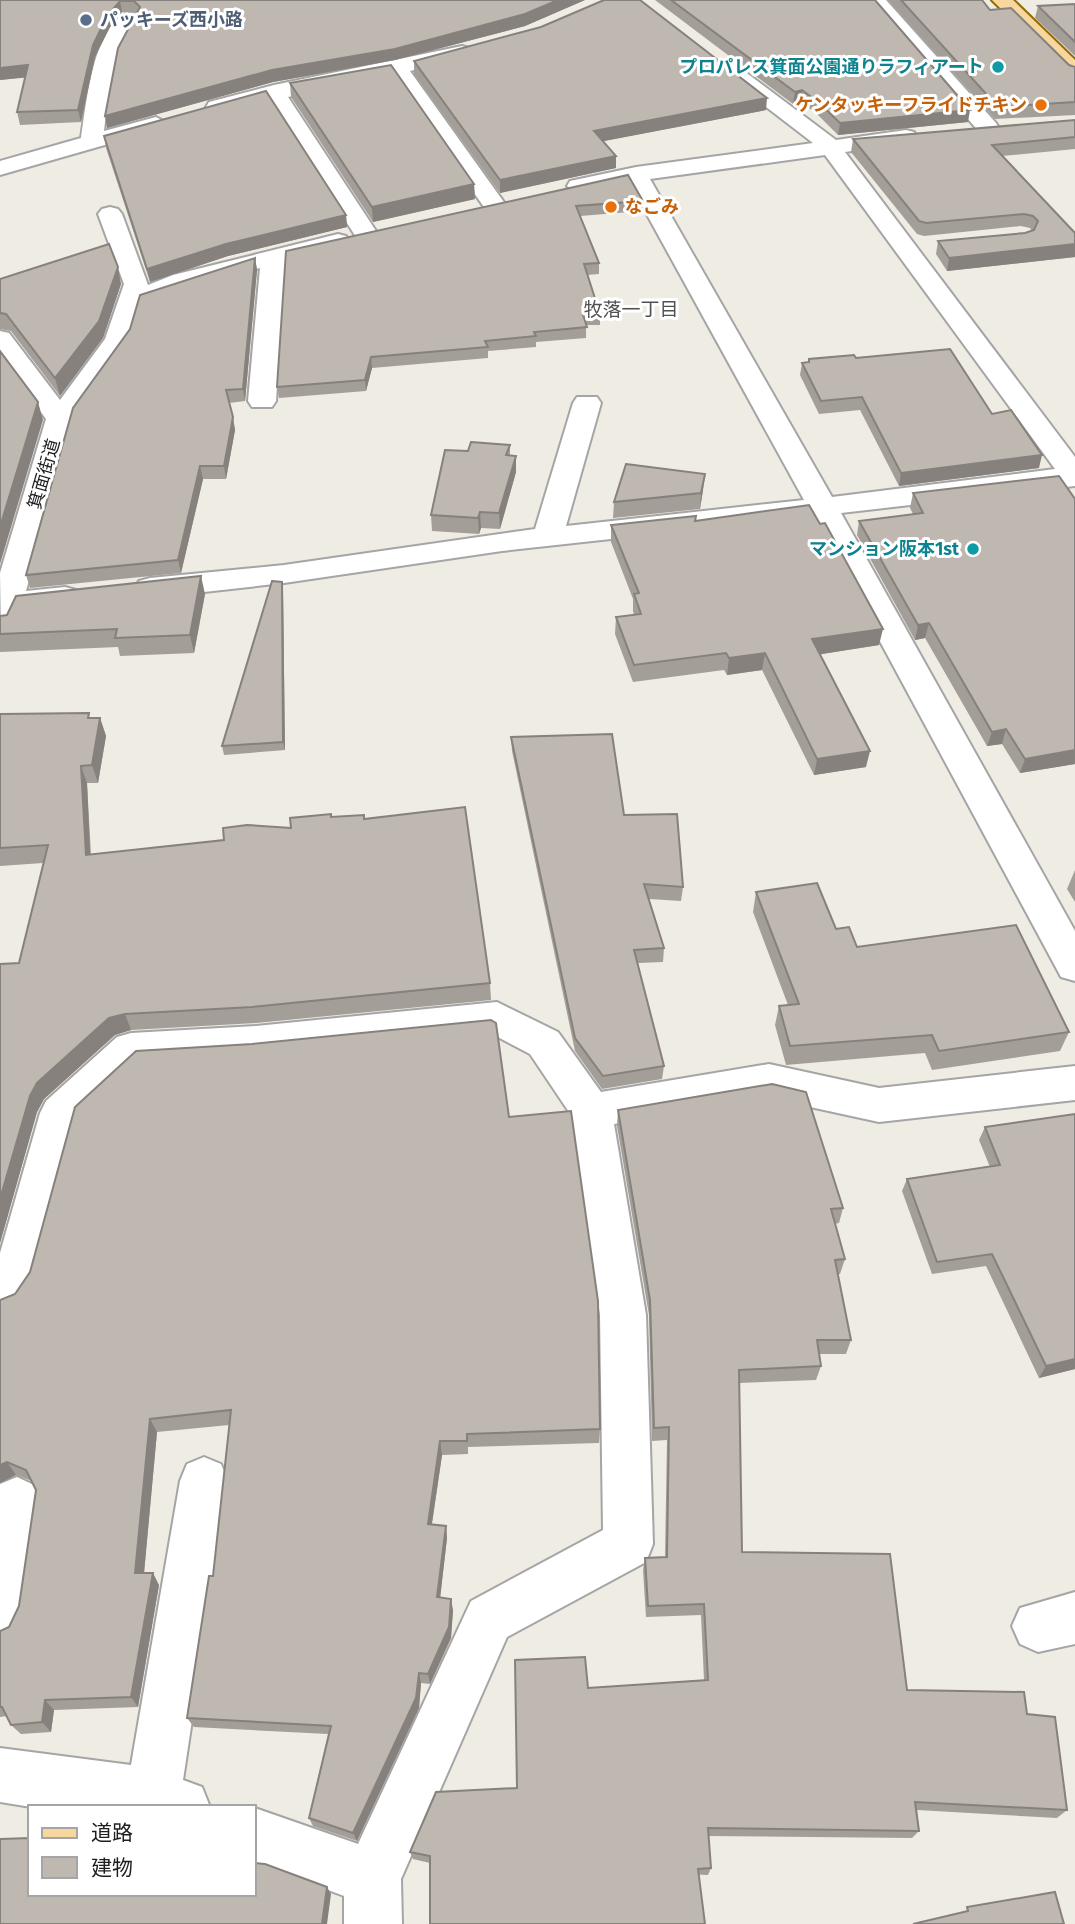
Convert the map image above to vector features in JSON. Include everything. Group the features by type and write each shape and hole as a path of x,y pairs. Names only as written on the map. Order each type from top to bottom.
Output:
{"main road":[{"path":"1002,0 1075,71"}],"street":[{"path":"876,0 988,128"},
{"path":"92,140 105,64 115,33 129,19"},
{"path":"0,168 92,140 274,92 398,69 479,47"},
{"path":"6,594 104,593 284,574 548,536 822,507 1074,476 829,145 711,55"},
{"path":"398,69 494,205"},
{"path":"274,92 366,234"},
{"path":"961,131 1013,127"},
{"path":"559,191 636,174 829,145 935,134"},
{"path":"636,174 1075,966"},
{"path":"469,210 520,199"},
{"path":"60,419 118,340 136,284 110,214"},
{"path":"129,302 182,279 392,228"},
{"path":"905,248 931,245"},
{"path":"262,401 273,257"},
{"name":"箕面街道","path":"0,339 60,419 6,594"},
{"path":"548,536 587,403"},
{"path":"0,1297 13,1286 61,1113 131,1049 256,1042 497,1018 544,1043 591,1111 623,1315 628,1544 489,1619 373,1901 256,1835"},
{"path":"591,1111 769,1081 880,1105 1075,1083"},
{"path":"0,1775 167,1801 204,1481"},
{"path":"0,1617 17,1502"}],"building":[{"path":"0,0 558,0 525,14 395,49 272,70 105,116 118,48 140,7 134,1 120,1 107,16 93,45 78,110 17,112 28,65 0,68"},
{"path":"604,0 640,0 767,98 594,131 616,156 500,180 414,61 541,27"},
{"path":"671,0 875,0 970,110 840,123 802,90 795,92"},
{"path":"901,0 982,0 990,10 1011,8 1069,65 1075,67 1075,102 998,107"},
{"path":"1075,4 1075,42 1038,6"},
{"path":"391,65 474,184 372,207 290,83"},
{"path":"266,91 346,215 226,244 147,269 104,136"},
{"path":"1075,120 1075,137 992,145 1075,233 1075,244 949,258 938,241 1025,233 1034,230 1038,221 1033,216 1024,214 926,223 919,221 853,139"},
{"path":"628,175 643,201 576,206 599,263 584,264 600,314 583,315 587,327 534,332 536,336 485,341 488,347 371,357 365,380 277,387 286,251"},
{"path":"109,244 118,267 99,321 55,378 6,314 0,313 0,279"},
{"path":"255,258 243,389 226,390 233,417 224,466 200,466 178,560 26,575 73,408 130,329 140,295"},
{"path":"950,349 992,414 1011,410 1042,455 901,473 862,397 821,401 802,363 809,362 809,359 854,355 856,358"},
{"path":"0,351 38,402 0,527"},
{"path":"471,442 510,445 506,455 516,456 499,513 480,512 478,518 431,515 445,450 468,451"},
{"path":"626,464 705,474 701,493 614,502"},
{"path":"1059,476 1075,499 1075,750 1025,759 1006,729 992,732 929,623 918,625 859,521 923,513 913,493"},
{"path":"809,505 820,524 825,523 883,629 812,639 870,751 817,759 765,653 729,658 726,653 634,665 616,617 641,614 634,594 639,593 611,525 696,516 695,521"},
{"path":"201,576 190,635 115,638 117,629 0,634 0,616 7,615 16,596"},
{"path":"272,581 282,582 283,742 222,746"},
{"path":"89,713 88,718 100,718 92,765 81,766 86,855 224,840 223,828 247,825 291,828 290,818 331,814 331,817 364,815 364,819 465,807 490,983 252,1007 125,1014 109,1018 37,1083 30,1096 0,1199 0,964 19,963 48,845 0,848 0,714"},
{"path":"612,734 624,815 677,814 683,887 644,884 664,948 634,950 664,1066 603,1076 575,1038 511,737"},
{"path":"817,883 836,929 849,927 857,947 1016,925 1069,1032 939,1051 932,1035 790,1046 779,1006 799,1004 756,892"},
{"path":"491,1020 496,1023 509,1117 571,1111 598,1301 600,1429 467,1434 467,1441 440,1441 428,1524 446,1526 437,1597 451,1599 449,1627 428,1674 419,1673 416,1698 353,1833 309,1818 331,1726 187,1718 209,1576 213,1576 231,1410 150,1419 135,1573 153,1573 131,1697 45,1700 42,1722 11,1725 0,1707 0,1631 9,1627 19,1606 36,1490 26,1470 7,1462 0,1465 0,1300 15,1294 30,1272 75,1107 136,1051 252,1044"},
{"path":"772,1084 806,1092 843,1208 831,1209 845,1259 835,1260 851,1340 817,1340 821,1366 739,1370 742,1552 890,1554 907,1690 1024,1692 1027,1714 1055,1717 1067,1810 915,1802 919,1831 708,1828 711,1868 698,1869 705,1924 430,1924 430,1856 410,1852 436,1792 517,1788 515,1660 585,1657 588,1688 708,1680 704,1604 648,1606 645,1558 667,1557 669,1427 654,1428 650,1300 618,1110"},
{"path":"1075,1114 1075,1359 1046,1366 992,1254 937,1262 907,1179 1000,1165 985,1127"},
{"path":"28,1838 28,1896 256,1896 256,1863 265,1864 327,1887 322,1924 0,1924 0,1839"},
{"path":"1055,1892 1064,1924 913,1924 968,1911 967,1907"}],"place":[{"name":"パッキーズ西小路","path":"86,20"},
{"name":"プロパレス箕面公園通りラフィアート","path":"998,67"},
{"name":"ケンタッキーフライドチキン","path":"1041,105"},
{"name":"なごみ","path":"611,207"},
{"name":"マンション阪本1st","path":"973,549"}],"district":[{"name":"牧落一丁目","path":"631,309"}]}
